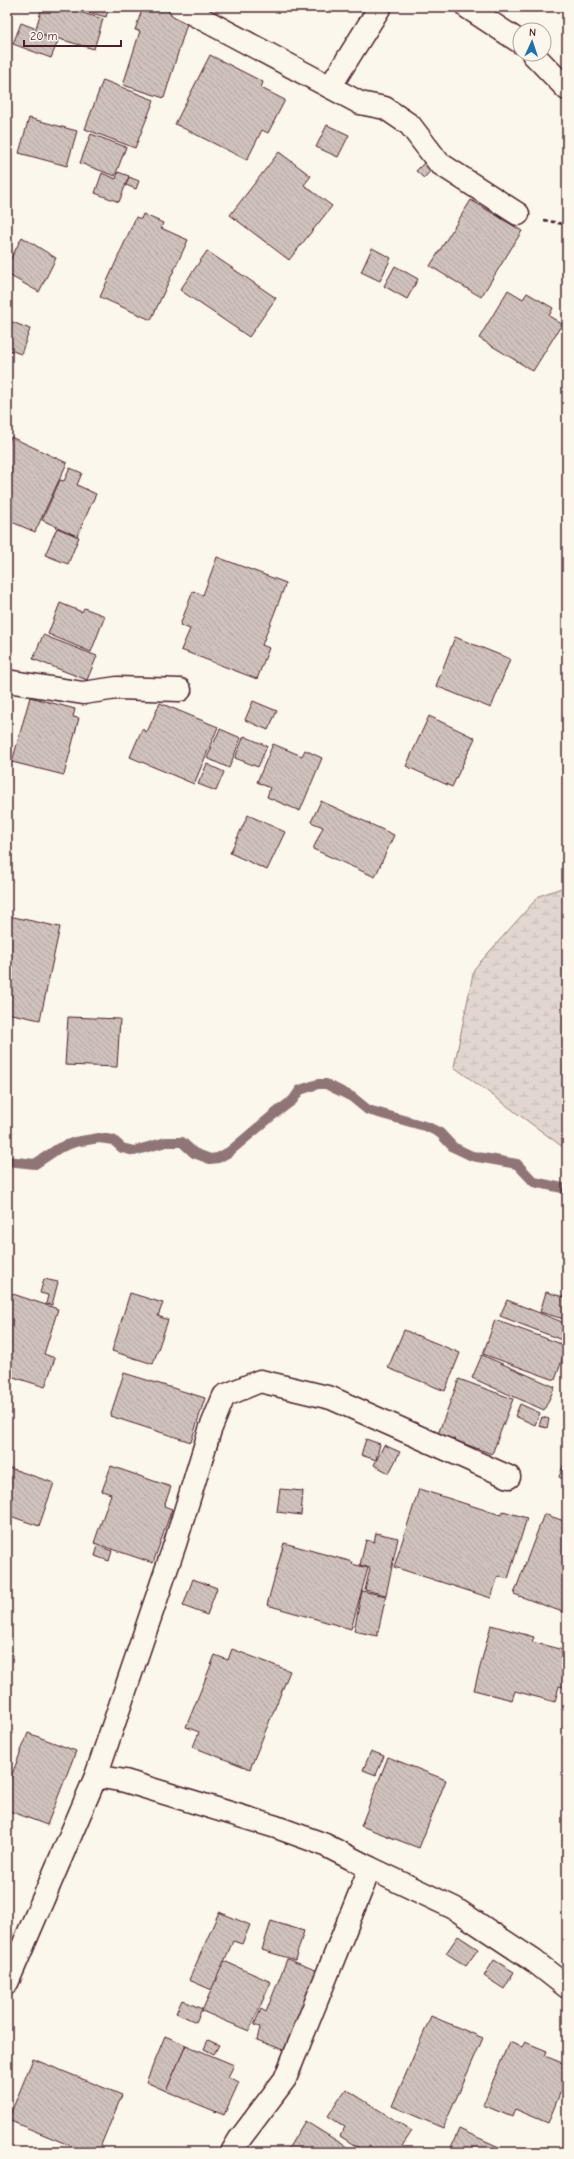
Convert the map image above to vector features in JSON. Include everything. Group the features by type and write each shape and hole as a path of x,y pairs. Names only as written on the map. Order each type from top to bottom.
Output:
{"street":[{"path":"180,7 360,103 385,108 410,125 439,163 518,214"},
{"path":"330,87 380,7"},
{"path":"467,7 512,37"},
{"path":"541,62 567,89"},
{"path":"7,681 83,693 117,688 180,690"},
{"path":"7,1983 96,1776 174,1544 210,1430 224,1396 260,1381 331,1398 509,1477"},
{"path":"96,1776 125,1781 276,1827 323,1844 454,1908 534,1961 567,1987"},
{"path":"232,2152 239,2140 285,2079 370,1868"}],"green space":[{"path":"567,886 567,1150 454,1067 474,969 539,896"}],"building":[{"path":"42,7 62,7 103,19 94,49 35,32"},
{"path":"69,7 109,7 106,17"},
{"path":"143,7 168,7 190,14 164,98 123,85 140,31 135,30"},
{"path":"21,23 34,28 32,32 58,41 51,58 13,44"},
{"path":"210,55 263,82 261,88 285,100 268,133 262,130 247,160 175,124"},
{"path":"103,80 154,100 135,148 85,129"},
{"path":"29,118 77,131 67,166 19,153"},
{"path":"327,125 349,135 338,157 316,147"},
{"path":"91,134 126,147 115,176 80,163"},
{"path":"279,152 311,176 304,185 332,206 289,260 230,215"},
{"path":"427,160 434,167 424,178 416,171"},
{"path":"118,172 129,176 119,202 95,193 102,173 116,179"},
{"path":"129,177 139,181 136,189 126,185"},
{"path":"471,200 522,231 481,297 430,266"},
{"path":"143,214 163,223 161,228 188,240 151,320 100,297 136,217 141,219"},
{"path":"22,237 56,258 39,292 7,274 7,266"},
{"path":"372,248 391,258 380,281 361,272"},
{"path":"207,251 276,298 249,337 180,290"},
{"path":"395,266 418,279 407,299 384,286"},
{"path":"508,290 523,299 527,293 553,308 549,316 562,324 533,371 479,338"},
{"path":"7,320 30,329 21,354 7,349"},
{"path":"11,437 67,463 35,532 7,520 7,445"},
{"path":"70,468 82,473 77,485 96,494 77,536 42,520 60,480 64,481"},
{"path":"57,528 79,537 68,564 45,555"},
{"path":"217,557 286,583 262,645 269,648 257,679 181,650 190,629 180,625 193,591 203,595"},
{"path":"60,603 82,612 84,608 105,616 91,652 48,634"},
{"path":"43,635 97,656 87,680 33,659"},
{"path":"455,637 510,659 491,708 436,686"},
{"path":"30,697 75,709 73,717 79,718 64,775 12,762"},
{"path":"253,701 277,711 268,730 245,720"},
{"path":"160,703 218,727 194,784 130,757 142,729 147,732"},
{"path":"429,716 475,738 452,787 406,766"},
{"path":"220,729 241,738 229,768 207,758"},
{"path":"244,736 267,746 258,767 235,758"},
{"path":"273,744 302,756 305,750 322,758 300,811 267,797 270,788 257,782"},
{"path":"207,764 224,772 216,791 198,784"},
{"path":"321,801 394,835 375,877 313,849 323,827 311,822"},
{"path":"248,815 285,832 267,870 230,853"},
{"path":"9,916 60,927 40,1020 7,1013 7,924"},
{"path":"68,1017 120,1019 117,1067 65,1065"},
{"path":"44,1279 58,1282 52,1305 46,1304 48,1295 40,1293"},
{"path":"7,1292 58,1309 44,1354 55,1358 45,1387 7,1375"},
{"path":"546,1292 567,1298 567,1320 540,1312"},
{"path":"130,1293 163,1303 158,1316 168,1320 153,1364 112,1351"},
{"path":"507,1300 567,1324 567,1342 500,1316"},
{"path":"495,1320 567,1346 555,1380 483,1354"},
{"path":"404,1330 460,1353 445,1391 388,1368"},
{"path":"482,1355 555,1387 544,1410 472,1378"},
{"path":"124,1373 205,1398 191,1442 110,1416"},
{"path":"459,1379 513,1399 492,1454 438,1434"},
{"path":"520,1404 540,1413 535,1425 515,1416"},
{"path":"542,1417 549,1419 547,1428 539,1426"},
{"path":"366,1439 380,1444 376,1460 361,1455"},
{"path":"384,1445 400,1452 389,1473 374,1465"},
{"path":"567,1456 567,1481 559,1477"},
{"path":"111,1466 171,1487 164,1506 172,1509 153,1563 94,1543 111,1494 102,1491"},
{"path":"7,1467 54,1483 39,1526 7,1515"},
{"path":"280,1489 303,1491 301,1515 277,1512"},
{"path":"419,1489 501,1515 503,1511 527,1518 508,1579 498,1576 491,1598 394,1567"},
{"path":"544,1514 567,1522 567,1608 565,1613 514,1594"},
{"path":"376,1533 398,1538 386,1595 365,1590 370,1568 360,1565 366,1540 374,1542"},
{"path":"284,1543 353,1562 352,1564 368,1568 351,1629 267,1605"},
{"path":"98,1546 112,1551 109,1561 95,1556"},
{"path":"193,1579 217,1588 207,1615 183,1606"},
{"path":"362,1591 386,1596 377,1636 354,1631"},
{"path":"491,1625 534,1637 532,1642 567,1651 567,1688 559,1686 555,1702 515,1691 512,1700 474,1690"},
{"path":"232,1649 290,1671 250,1769 193,1747 199,1732 186,1727 215,1655 228,1660"},
{"path":"7,1727 10,1728 7,1740"},
{"path":"28,1733 76,1751 47,1825 7,1810 7,1787"},
{"path":"371,1751 384,1756 376,1775 363,1770"},
{"path":"388,1757 446,1780 419,1848 361,1826"},
{"path":"219,1912 250,1925 242,1944 233,1941 212,1990 189,1980"},
{"path":"271,1921 304,1931 295,1960 262,1950"},
{"path":"458,1936 478,1949 466,1966 446,1953"},
{"path":"287,1959 318,1971 289,2052 257,2040 260,2027 254,2025 261,2009 266,2012"},
{"path":"494,1960 514,1972 504,1989 484,1976"},
{"path":"224,1961 271,1982 249,2031 202,2011"},
{"path":"182,2000 202,2009 196,2022 176,2013"},
{"path":"431,2016 483,2038 443,2128 392,2106"},
{"path":"165,2036 186,2045 166,2091 146,2082"},
{"path":"208,2040 219,2045 214,2054 204,2049"},
{"path":"509,2042 522,2047 525,2042 547,2051 545,2056 567,2065 567,2076 548,2123 515,2109 512,2117 483,2105"},
{"path":"186,2045 234,2065 228,2077 239,2082 224,2115 166,2091"},
{"path":"33,2059 122,2095 98,2152 86,2152 8,2120"},
{"path":"346,2089 412,2131 398,2152 381,2150 380,2152 365,2152 340,2136 345,2127 328,2116"},
{"path":"305,2121 355,2152 286,2152"},
{"path":"459,2129 510,2152 449,2152"}],"waterway":[{"path":"7,1161 35,1164 59,1148 75,1142 99,1138 113,1140 122,1148 134,1151 166,1142 182,1142 194,1153 210,1159 218,1158 229,1152 293,1100 300,1090 318,1084 326,1084 352,1097 368,1110 428,1127 440,1133 453,1147 472,1156 517,1164 534,1182 567,1189"}]}
